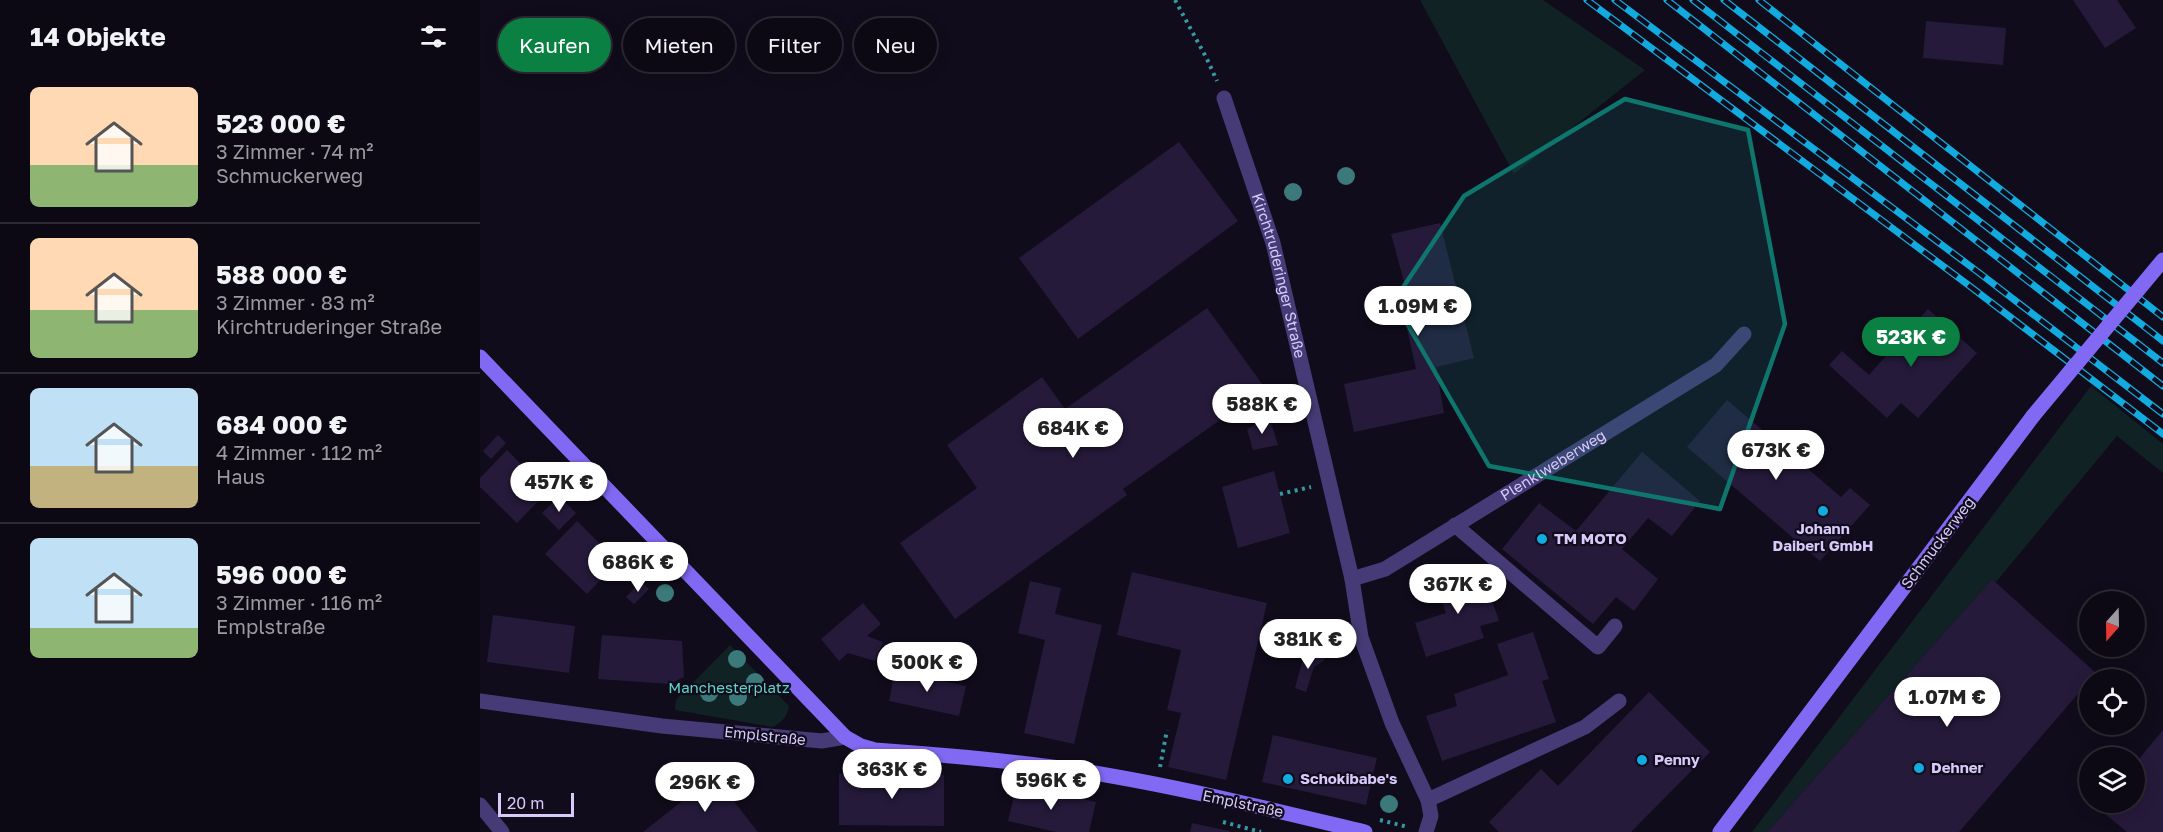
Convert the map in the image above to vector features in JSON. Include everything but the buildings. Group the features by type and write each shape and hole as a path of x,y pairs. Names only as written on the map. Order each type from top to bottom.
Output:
{"street":[{"name":"Kirchtruderinger Straße","path":"1224,98 1273,243 1352,579 1361,637 1392,723 1428,800 1431,816 1426,832"},
{"name":"Schmuckerweg","path":"1720,832 2033,416 2163,260"},
{"name":"Plenklweberweg","path":"1352,579 1385,568 1716,365 1744,334"},
{"path":"480,357 845,737"},
{"path":"1455,525 1598,647 1615,626"},
{"name":"Emplstraße","path":"480,701 674,727 822,741 845,737 861,746 875,750 987,758 1119,778 1262,807 1365,832"},
{"path":"1428,800 1586,727 1619,701"},
{"path":"480,805 502,832"}],"path":[{"path":"1175,0 1207,59 1224,98"},
{"path":"1280,494 1318,486"},
{"path":"1160,771 1167,730"}],"highlighted area":[{"path":"1625,99 1748,130 1785,324 1720,509 1489,466 1394,301 1464,196"}],"green space":[{"path":"1420,0 1543,0 1645,70 1514,174"},
{"path":"2091,386 2163,444 2163,473 2117,436 1996,582 1992,579 1767,832 1752,832"},
{"name":"Manchesterplatz","path":"730,645 789,706 784,718 773,727 675,710 676,700"}],"railway":[{"path":"1587,0 1967,284 2163,434"},
{"path":"1615,0 2163,414"},
{"path":"1667,0 2163,386"},
{"path":"1693,0 2163,363"},
{"path":"1724,0 2163,341"},
{"path":"1759,0 2163,317"}],"place":[{"name":"Johann Daiberl GmbH","path":"1823,511"},
{"name":"TM MOTO","path":"1542,539"},
{"name":"Penny","path":"1642,760"},
{"name":"Dehner","path":"1919,768"},
{"name":"Schokibabe's","path":"1288,779"}]}
